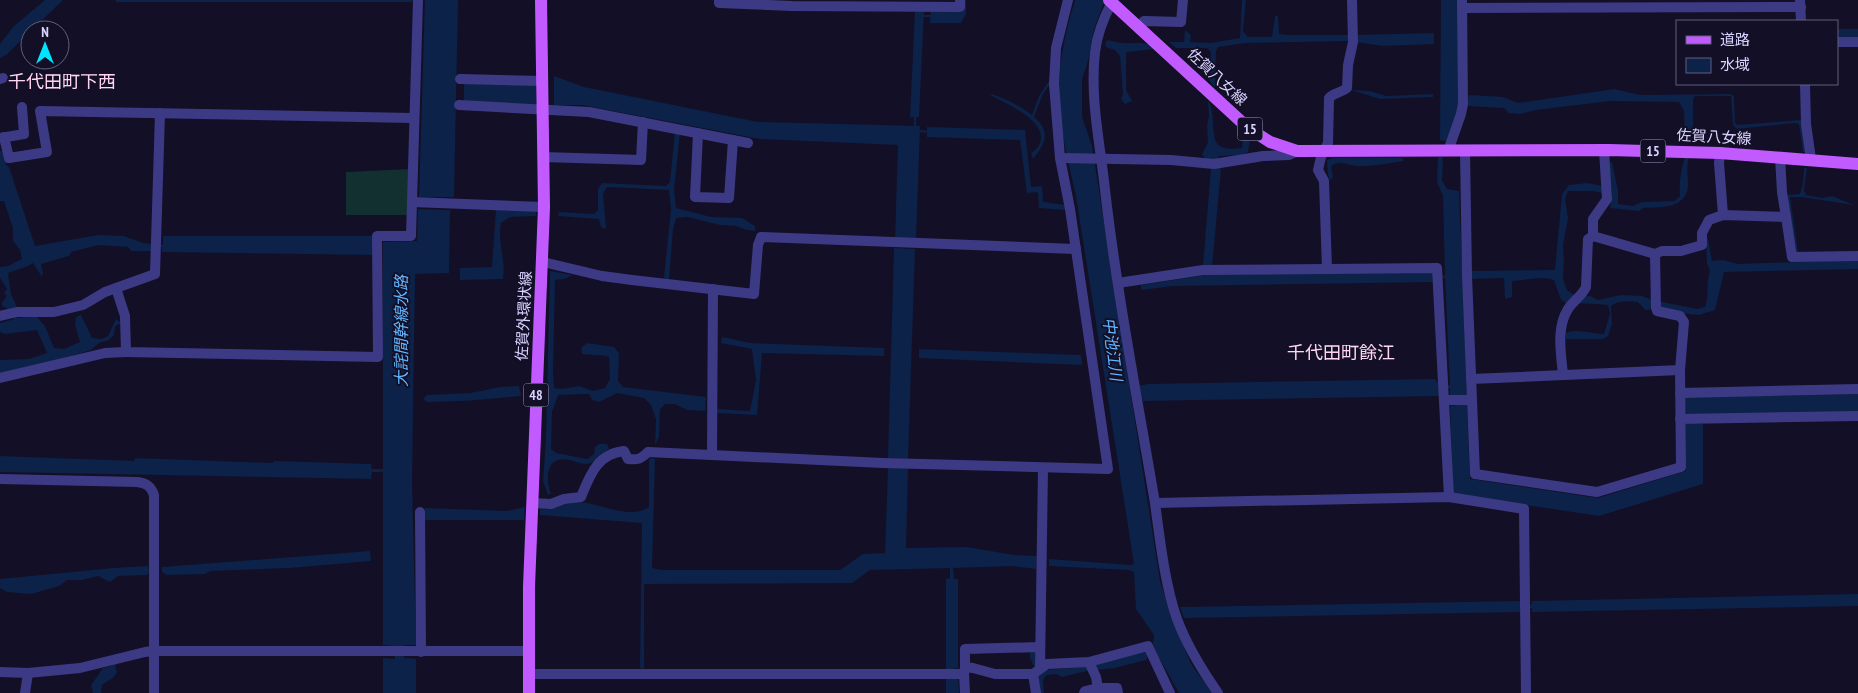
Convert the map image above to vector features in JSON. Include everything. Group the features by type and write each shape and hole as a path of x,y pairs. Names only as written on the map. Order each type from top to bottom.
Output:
{"main road":[{"name":"佐賀外環状線","path":"529,693 532,503 544,207 541,0"},
{"name":"佐賀八女線","path":"1111,1 1247,127 1270,142 1297,151 1604,150 1720,153 1858,164"}],"street":[{"path":"0,378 105,353 378,357 377,236 411,236 418,0"},
{"path":"719,0 719,3 749,2 792,6 960,7 960,0"},
{"path":"532,503 552,504 564,499 581,497 594,468 617,452 624,451 628,459 637,460 642,459 648,452 898,463 1108,469 1061,158 1054,84 1056,48 1068,0"},
{"path":"1138,27 1144,21 1181,22 1183,0"},
{"path":"1327,269 1324,181 1318,170 1328,143 1329,98 1333,94 1347,88 1348,65 1353,38 1352,0"},
{"path":"1111,1 1095,51 1094,97 1096,131 1118,284 1165,569 1177,619 1200,667 1218,693"},
{"path":"1442,151 1461,114 1463,100 1462,4 1800,4 1801,20"},
{"path":"1838,42 1858,42"},
{"path":"460,79 543,95 589,112 748,143"},
{"path":"1804,85 1806,124 1811,160"},
{"path":"459,105 543,95"},
{"path":"22,107 24,134 2,137 9,158 47,152 40,111 413,118"},
{"path":"9,314 54,312 83,304 105,292 155,274 160,113"},
{"path":"543,157 641,160 643,122"},
{"path":"698,133 695,197 729,198 733,140"},
{"path":"1465,150 1471,379"},
{"path":"1593,236 1593,220 1607,199 1604,150"},
{"path":"1061,158 1171,160 1212,164 1263,156 1290,155 1297,151"},
{"path":"1720,153 1723,215"},
{"path":"1780,157 1782,192 1792,257 1858,256"},
{"path":"412,202 544,207"},
{"path":"1562,375 1561,324 1569,307 1586,287 1588,239 1593,236 1655,254 1681,251 1702,245 1702,233 1709,220 1723,215 1786,216"},
{"path":"542,262 610,277 754,294 758,244 761,237 1076,249"},
{"path":"1118,284 1203,270 1437,268 1453,396 1474,474 1597,492 1681,467 1689,419 1680,393 1684,322 1680,316 1657,311 1655,304 1655,254"},
{"path":"116,288 125,316 126,352"},
{"path":"712,454 713,289"},
{"path":"1449,497 1453,396 1471,379 1680,370"},
{"path":"1680,393 1858,389"},
{"path":"1689,419 1858,416"},
{"path":"1036,693 1036,672 1040,648 1043,468"},
{"path":"0,480 137,482 145,483 151,488 154,495 154,693"},
{"path":"1155,503 1449,497 1524,509 1526,693"},
{"path":"420,514 421,652"},
{"path":"529,674 958,672 972,668 995,674 1036,672 1047,664 1091,666 1148,646 1170,693"},
{"path":"965,693 958,672 964,648 1040,648"},
{"path":"0,672 28,673 80,668 154,652 529,651"},
{"path":"1091,666 1098,688"},
{"path":"25,693 28,673"},
{"path":"1084,693 1085,691 1098,688 1116,688 1118,693"}],"green space":[{"path":"411,169 409,215 346,215 346,172"}],"water":[{"path":"45,0 63,0 42,20 21,20"},
{"path":"115,0 413,0 412,2 116,2"},
{"path":"425,0 458,0 454,197 419,197"},
{"path":"966,0 966,14 961,23 930,23 931,11"},
{"name":"中池江川","path":"1075,0 1105,0 1094,29 1088,61 1082,79 1082,117 1092,146 1160,581 1191,664 1212,693 1179,693 1157,654 1153,644 1154,635 1136,609 1134,572 1129,570 1049,566 1049,559 1134,564 1076,196 1060,114 1060,64"},
{"path":"1242,0 1246,0 1243,31 1248,37 1272,37 1275,16 1278,16 1279,34 1350,35 1350,41 1245,43 1218,47 1216,51 1215,88 1209,80 1211,52 1207,48 1176,48 1169,42 1184,42 1185,30 1191,35 1190,42 1211,43 1240,38"},
{"path":"1441,0 1458,0 1459,99 1468,99 1469,95 1503,97 1518,103 1614,89 1640,95 1730,94 1734,96 1735,123 1737,125 1801,120 1807,152 1803,152 1799,124 1737,129 1733,125 1731,96 1695,96 1693,99 1693,142 1685,142 1684,111 1679,102 1610,101 1536,110 1520,114 1509,113 1504,108 1468,106 1468,102 1459,102 1447,141 1440,140"},
{"path":"915,11 924,11 919,117 910,117"},
{"path":"20,21 20,42 0,58 0,44"},
{"path":"1838,29 1858,29 1858,38 1838,38"},
{"path":"1434,33 1434,44 1383,46 1356,42 1355,35"},
{"path":"1108,40 1122,43 1144,43 1155,49 1126,52 1126,90 1132,101 1125,104 1121,99 1123,94 1120,56 1115,50 1106,47 1105,43"},
{"path":"554,76 584,87 758,122 920,126 916,239 895,239 898,145 760,139 582,105 554,105"},
{"path":"1049,81 1051,82 1042,96 1034,117 1040,122 1045,138 1033,159 1031,153 1038,146 1041,137 1039,129 1028,116 987,93 1011,102 1032,115 1039,96"},
{"path":"464,82 536,85 536,104 464,102"},
{"path":"1351,90 1370,91 1386,96 1433,94 1433,97 1380,99"},
{"path":"1208,100 1213,118 1216,142 1229,149 1242,148 1243,139 1248,136 1250,140 1248,152 1241,155 1219,156 1213,166 1221,169 1212,267 1433,272 1434,276 1445,275 1443,196 1437,182 1438,157 1443,157 1442,181 1447,189 1459,191 1467,395 1460,396 1460,405 1467,405 1470,479 1598,498 1686,471 1686,424 1692,424 1692,417 1684,416 1684,397 1858,394 1858,413 1695,416 1695,424 1703,424 1703,484 1599,516 1453,494 1450,406 1457,405 1457,396 1450,395 1450,388 1441,389 1441,396 1143,401 1139,386 1148,384 1435,379 1441,386 1450,385 1445,278 1434,278 1433,282 1173,286 1141,290 1141,285 1206,275 1203,266 1211,168 1202,154 1208,143"},
{"path":"927,127 1025,130 1031,187 1042,186 1043,202 1066,205 1065,210 1039,208 1038,192 1027,193 1020,140 927,137"},
{"path":"675,132 680,133 674,189 676,208 711,217 742,218 755,226 755,231 688,217 676,218 673,229 669,280 664,278 671,209 669,190 607,187 603,194 606,229 601,227 599,219 558,216 559,212 594,214 598,210 598,189 602,183 666,186 670,182"},
{"path":"0,151 3,151 6,165 9,167 35,246 98,235 124,236 143,243 163,245 163,236 373,236 372,255 162,252 162,247 153,247 152,251 131,251 128,247 98,245 71,252 69,256 41,264 42,277 33,263 8,273 11,294 17,307 17,318 36,316 45,326 54,348 64,349 80,342 75,325 76,317 81,315 92,338 102,339 108,336 116,319 121,323 115,326 114,335 109,340 99,343 91,350 35,367 0,374 0,360 29,359 47,353 37,330 5,334 0,332 0,323 14,319 11,310 2,306 2,302 7,296 4,293 7,289 0,278 0,267 8,266 22,259 20,250 13,241 13,228 4,201 0,201"},
{"path":"1685,157 1689,157 1687,193 1678,203 1665,207 1643,208 1639,211 1610,208 1612,193 1609,163 1612,162 1618,191 1618,204 1633,206 1642,202 1675,201 1680,196 1682,166"},
{"path":"1333,158 1402,158 1404,161 1362,166 1338,163 1331,166 1333,177 1330,180 1327,160"},
{"path":"1804,168 1807,168 1804,190 1806,195 1822,198 1832,196 1854,205 1790,197 1798,252 1794,252 1786,195 1800,194"},
{"path":"1587,183 1604,188 1602,193 1568,191 1565,199 1568,218 1563,245 1563,279 1567,290 1576,296 1590,296 1598,300 1621,295 1642,296 1652,300 1697,309 1705,307 1710,271 1707,264 1706,238 1708,239 1712,261 1723,260 1738,264 1858,260 1858,269 1724,272 1715,310 1699,315 1652,307 1649,310 1645,310 1638,302 1621,302 1611,306 1612,324 1608,336 1603,339 1566,339 1566,333 1571,332 1580,331 1604,334 1610,313 1608,305 1568,304 1561,300 1554,280 1545,278 1512,281 1512,297 1505,299 1504,278 1470,279 1471,271 1555,270 1562,194 1569,185"},
{"name":"大詫間幹線水路","path":"418,209 450,210 449,273 415,274 412,482 416,645 405,645 404,658 416,659 416,693 383,693 383,658 395,659 395,646 383,645 383,472 372,472 371,479 0,472 0,456 134,461 135,458 371,464 372,469 383,469 383,242 417,241"},
{"path":"496,210 536,211 536,216 510,217 501,223 503,279 460,280 460,268 492,267"},
{"path":"894,248 915,249 908,459 888,458"},
{"path":"550,271 572,275 565,279 555,280 554,388 563,389 579,386 593,391 605,388 610,379 609,357 582,354 581,348 587,343 614,347 619,353 618,381 623,387 706,397 705,411 687,410 675,404 665,404 660,409 659,437 655,445 656,419 651,405 644,398 617,393 599,402 592,400 589,394 558,395 552,412 551,449 556,453 587,459 594,454 595,447 599,444 607,444 609,449 589,464 562,459 552,464 548,474 551,494 548,495 543,481 546,439"},
{"path":"722,337 751,343 884,348 884,356 762,353 757,415 716,413 717,409 750,411 756,380 752,349 721,343"},
{"path":"919,349 1081,355 1082,365 919,358"},
{"path":"519,386 521,396 439,402 427,402 423,399 427,395 471,393 500,387"},
{"path":"649,459 655,459 652,568 661,570 840,570 863,554 885,553 888,468 908,468 906,548 967,547 1014,555 1037,556 1036,569 1013,566 953,568 954,579 958,579 958,668 953,669 954,678 958,678 959,693 946,693 946,678 951,678 950,669 946,669 946,579 950,578 950,568 870,570 852,583 644,584 644,669 640,668 642,523 540,515 540,509 552,509 578,502 625,512 642,511 649,507"},
{"path":"525,507 524,520 425,520 425,508 507,511"},
{"path":"370,551 371,561 290,568 210,571 205,574 167,575 162,572 162,567"},
{"path":"148,566 149,572 147,575 118,576 110,582 98,576 82,580 67,580 59,586 31,594 7,592 0,588 0,579"},
{"path":"1858,594 1858,606 1532,612 1532,608 1521,608 1521,612 1184,618 1180,607 1520,601 1521,605 1531,605 1532,601"},
{"path":"1030,652 1036,652 1045,670 1095,666 1098,663 1145,652 1148,656 1146,660 1115,668 1096,669 1062,677 1056,674 1046,675 1043,681 1044,693 1040,693"},
{"path":"117,664 115,667 117,672 114,677 102,685 101,693 93,693 91,685 103,668"}],"waterway":[{"path":"922,16 933,16"},
{"path":"915,115 915,128"},
{"path":"919,131 930,132"}],"district":[{"name":"千代田町下西","path":"62,82"},
{"name":"千代田町餘江","path":"1341,353"}]}
